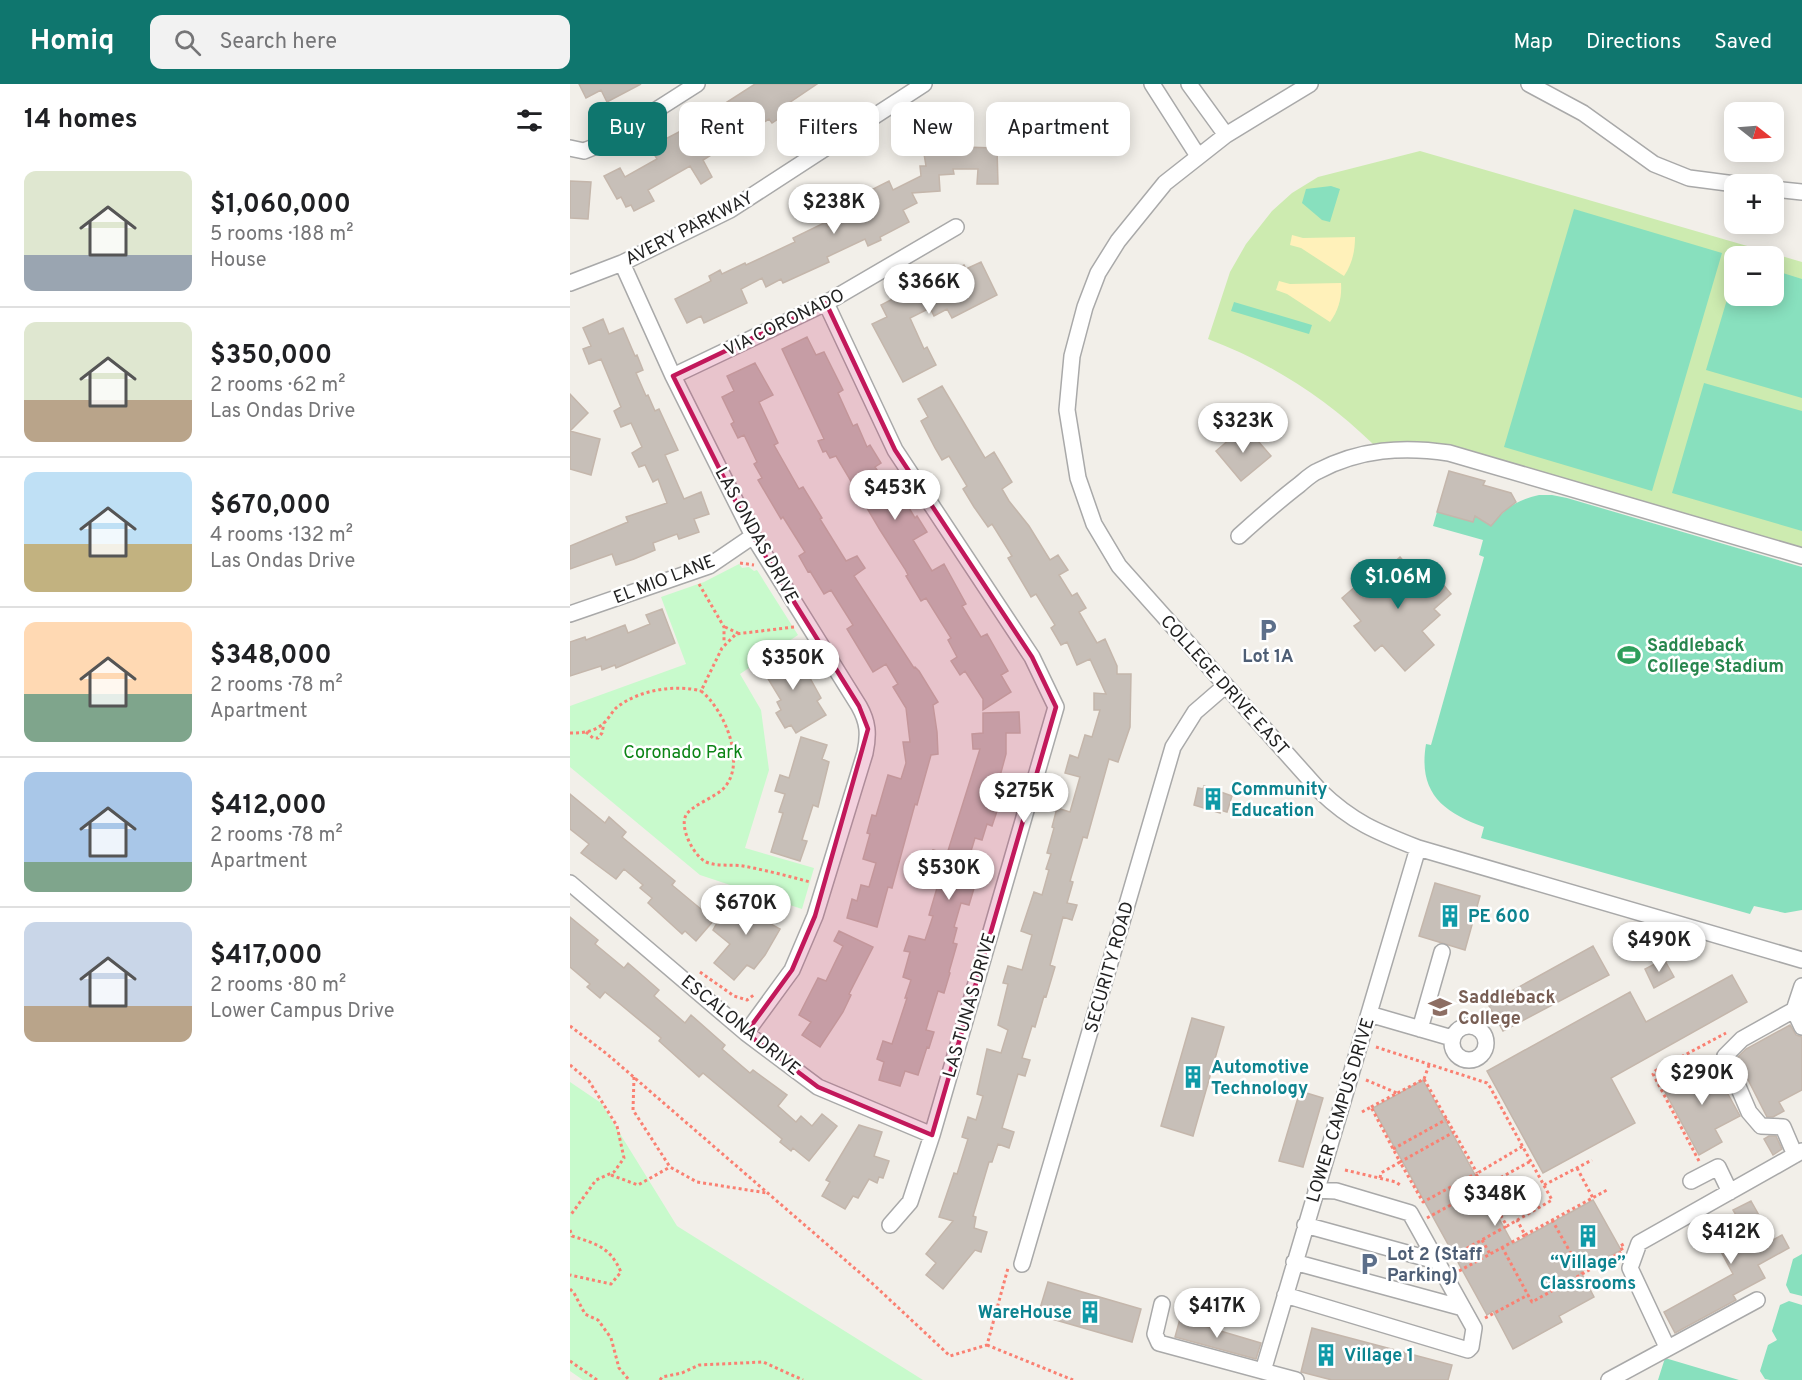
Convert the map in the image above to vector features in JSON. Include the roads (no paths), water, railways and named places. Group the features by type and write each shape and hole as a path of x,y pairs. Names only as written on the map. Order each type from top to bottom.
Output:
{"street":[{"path":"570,148 584,151 606,142 697,84"},
{"name":"AVERY PARKWAY","path":"570,283 622,263 730,210 924,84"},
{"path":"1152,84 1198,156"},
{"path":"1189,84 1226,135"},
{"name":"COLLEGE DRIVE EAST","path":"1310,84 1226,135 1166,183 1118,241 1098,273 1072,356 1067,410 1078,478 1094,524 1119,566 1225,686 1320,791 1339,810 1361,824 1418,848 1802,960"},
{"path":"1529,84 1583,113 1654,164 1689,178 1724,183"},
{"path":"1784,190 1802,192"},
{"name":"VIA CORONADO","path":"673,376 826,303 956,227"},
{"name":"LAS ONDAS DRIVE","path":"622,263 673,376 753,536 866,718 868,740 815,916 792,970 746,1033"},
{"name":"LAS TUNAS DRIVE","path":"826,303 895,450 1032,657 1056,707 932,1135 910,1202 890,1225"},
{"path":"1239,536 1316,471 1355,455 1385,449 1418,448 1449,453 1802,556"},
{"name":"EL MIO LANE","path":"570,614 709,566 753,536"},
{"name":"SECURITY ROAD","path":"1022,1264 1173,747 1195,712 1225,686"},
{"name":"LOWER CAMPUS DRIVE","path":"1263,1371 1418,848"},
{"name":"ESCALONA DRIVE","path":"570,883 746,1033 818,1087 932,1135"},
{"path":"1420,1029 1442,952"},
{"path":"1667,1347 1630,1268 1639,1243 1799,1153 1783,1127 1761,1126 1749,1112 1725,1056 1742,1039 1794,1010 1802,986"},
{"path":"1794,1010 1802,1027"},
{"path":"1368,1014 1452,1038"},
{"path":"1691,1181 1718,1167 1730,1192"},
{"path":"1285,1295 1468,1350 1474,1339 1474,1328 1442,1260 1410,1213 1336,1191 1316,1190"},
{"path":"1305,1225 1442,1260"},
{"path":"1294,1262 1463,1308"},
{"path":"1609,1380 1757,1300"},
{"path":"1162,1304 1155,1334 1159,1343 1296,1380"}],"place":[{"name":"Lot 1A","path":"1268,630"},
{"name":"Saddleback College Stadium","path":"1629,655"},
{"name":"Community Education","path":"1213,799"},
{"name":"PE 600","path":"1450,916"},
{"name":"Saddleback College","path":"1440,1007"},
{"name":"Automotive Technology","path":"1193,1077"},
{"name":"“Village” Classrooms","path":"1588,1236"},
{"name":"Lot 2 (Staff Parking)","path":"1369,1264"},
{"name":"WareHouse","path":"1090,1312"},
{"name":"Village 1","path":"1326,1355"}],"park label":[{"name":"Coronado Park","path":"683,752"}]}
